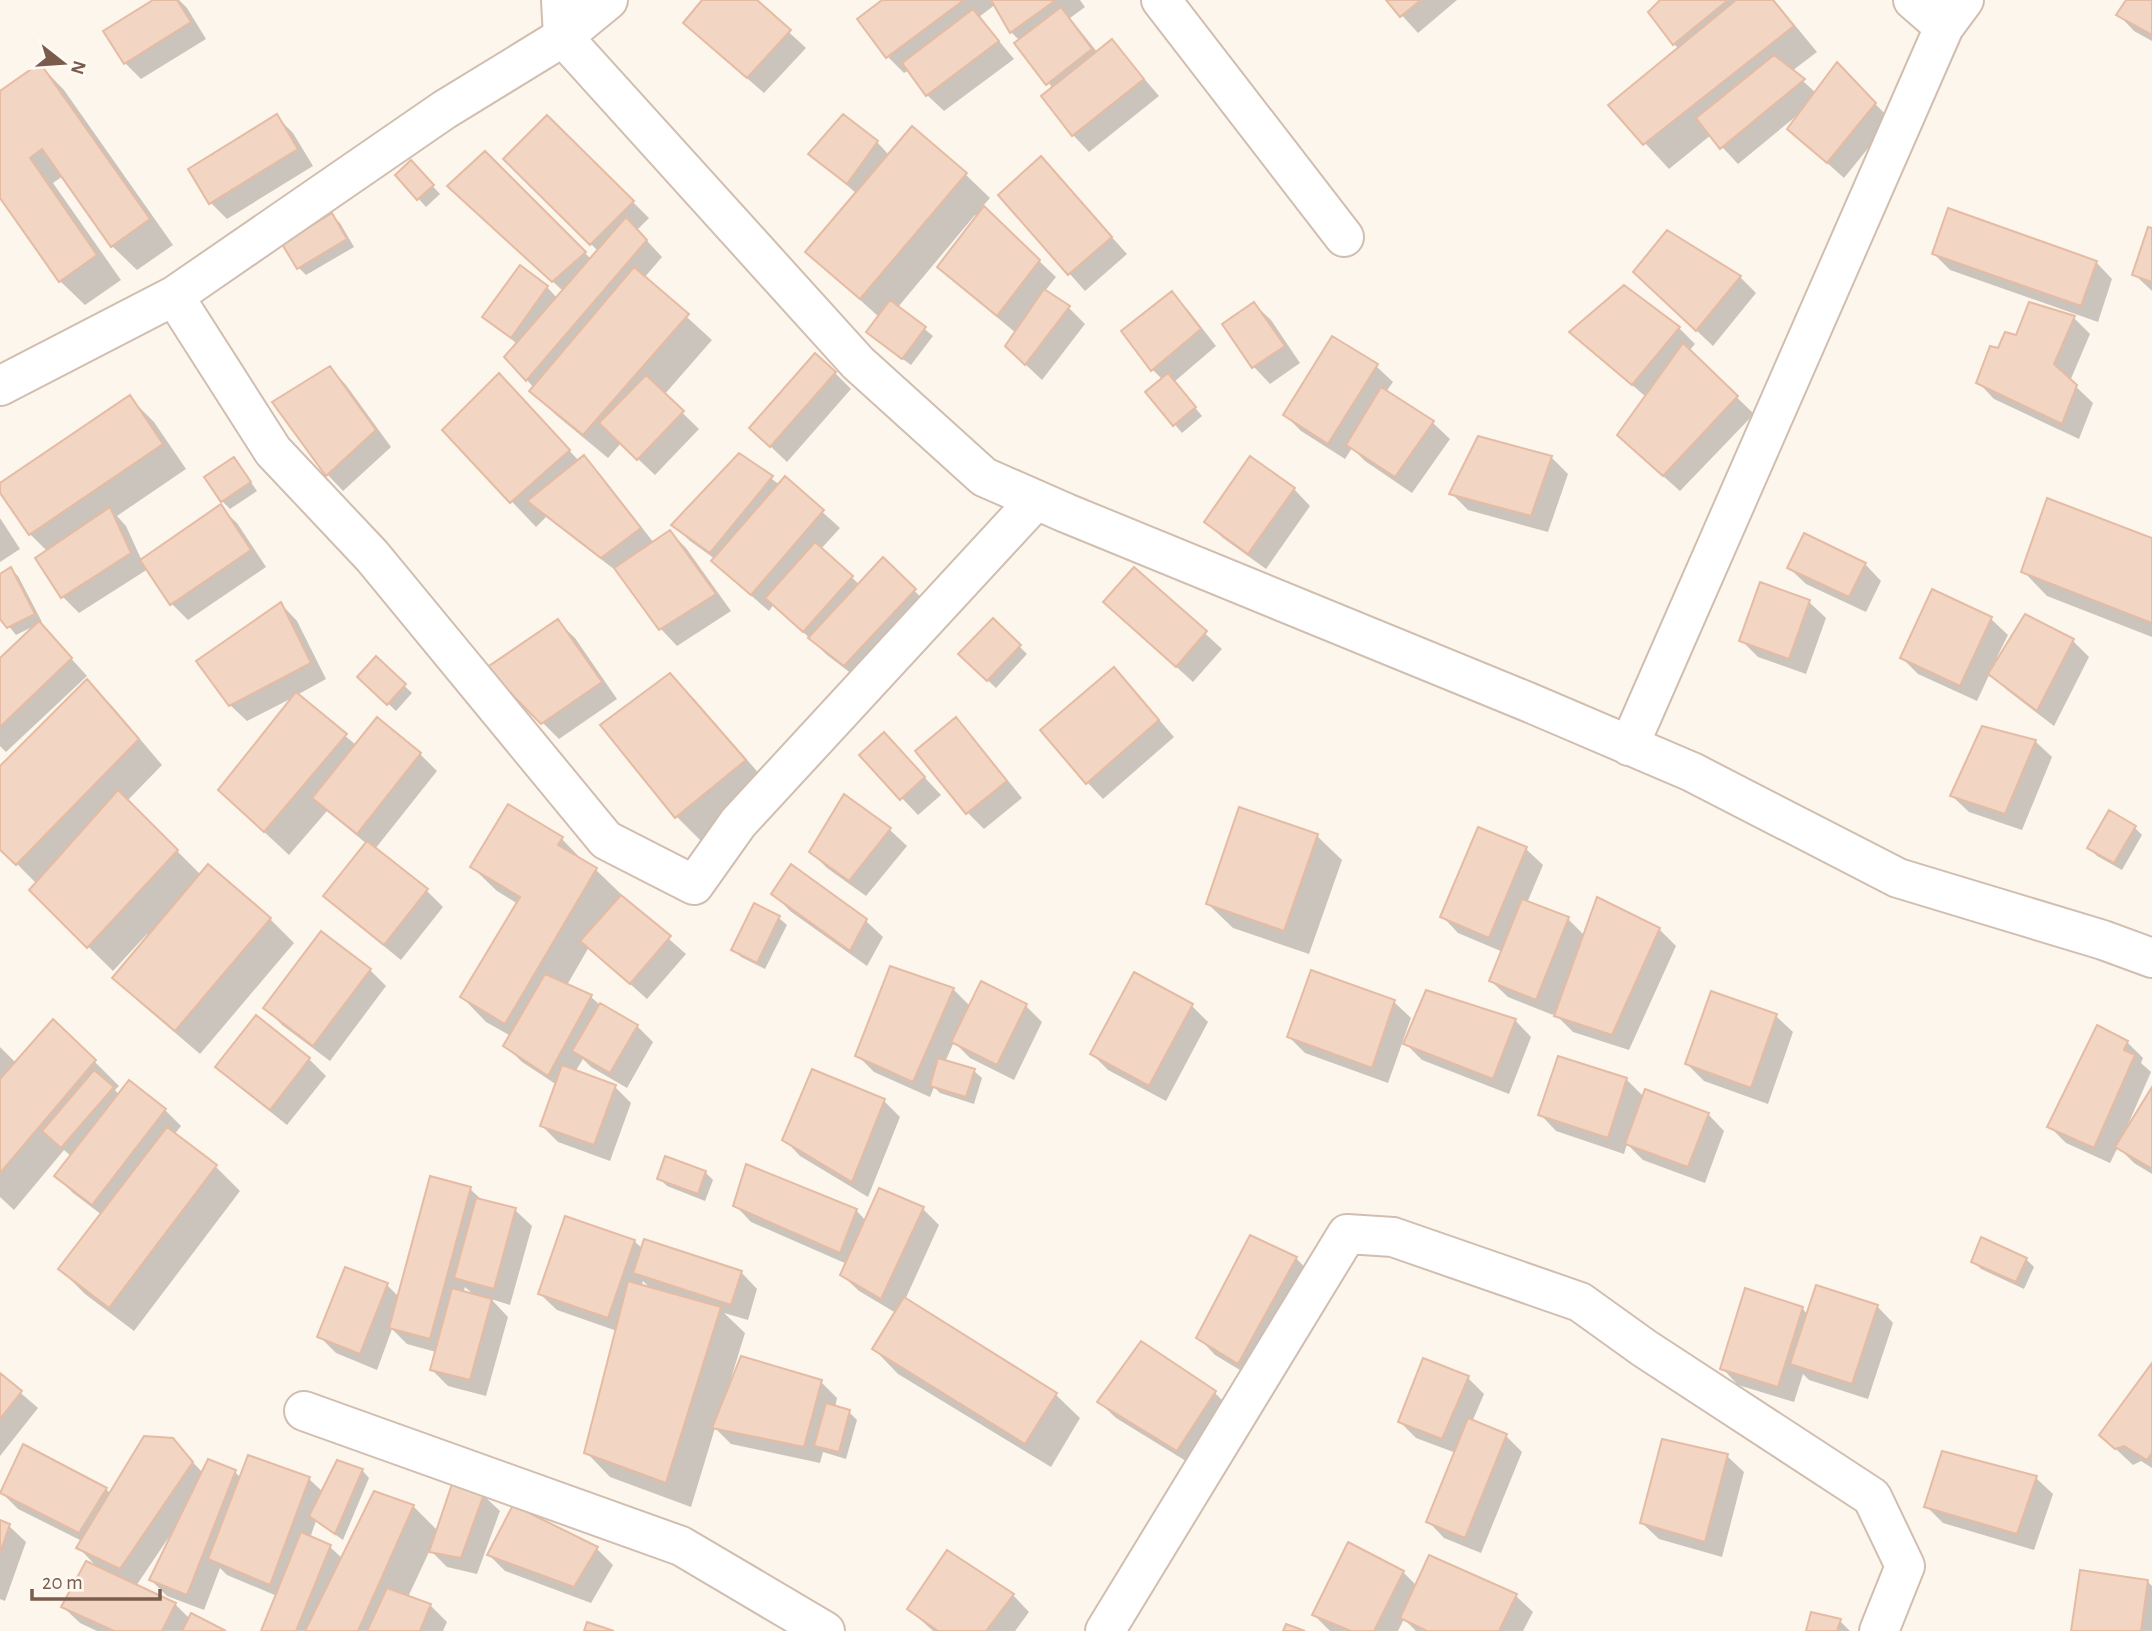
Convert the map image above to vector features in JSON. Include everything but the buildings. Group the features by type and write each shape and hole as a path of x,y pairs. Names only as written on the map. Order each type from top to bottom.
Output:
{"street":[{"path":"0,386 173,296 444,110 562,18 608,0"},
{"path":"1160,0 1344,237"},
{"path":"1629,746 1954,14 1913,0"},
{"path":"562,18 858,363 984,477 1516,696 1692,772 1898,878 2103,940 2152,958"},
{"path":"173,296 273,451 372,556 606,840 694,885 738,823 1036,500"},
{"path":"1105,1631 1347,1234 1394,1237 1580,1302 1644,1348 1872,1497 1905,1566 1879,1631"},
{"path":"304,1411 681,1546 825,1631"}]}
